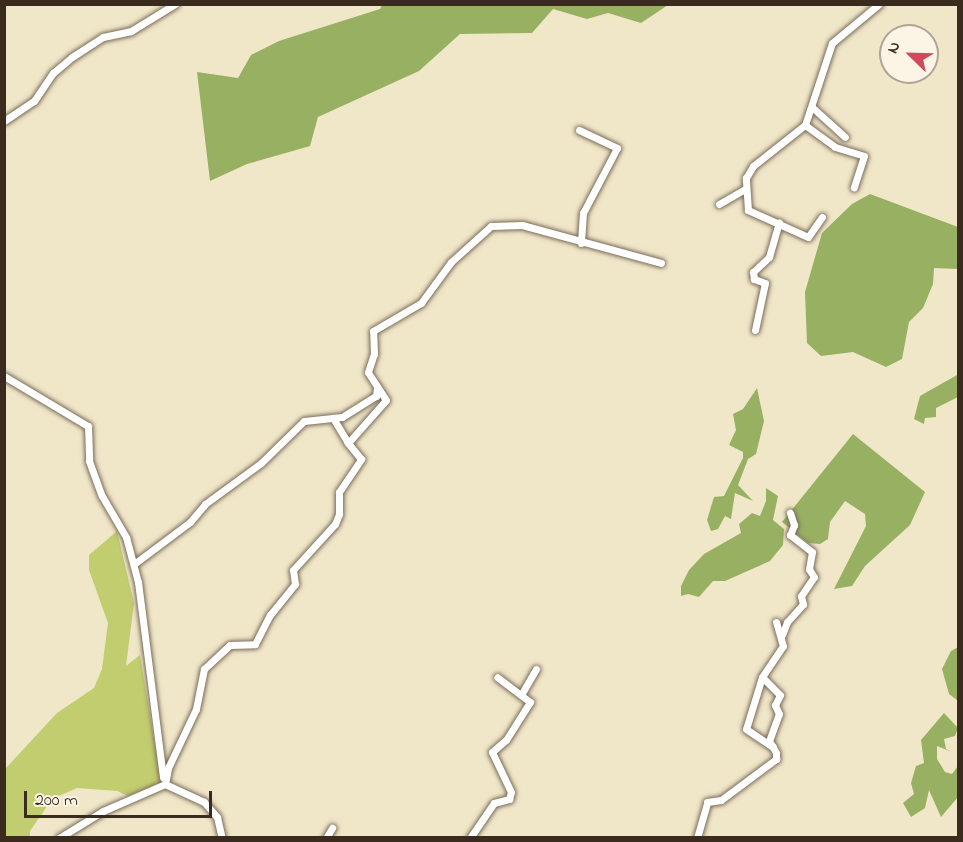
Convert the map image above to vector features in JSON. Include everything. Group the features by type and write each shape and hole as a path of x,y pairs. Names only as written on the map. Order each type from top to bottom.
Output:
{"street":[{"path":"4,121 34,101 53,73 72,57 103,37 131,31 175,4"},
{"path":"822,218 808,237 745,208 745,189 753,166 805,125 837,37 879,4"},
{"path":"813,108 845,137"},
{"path":"805,125 836,147 864,156 854,187"},
{"path":"579,129 617,148 608,173 584,213 581,243"},
{"path":"718,204 745,189"},
{"path":"755,330 756,313 765,283 754,279 753,272 769,258 779,222"},
{"path":"134,564 190,522 205,504 261,463 304,421 333,418 377,394 379,390 372,383 368,370 374,354 374,331 421,303 455,258 491,226 522,225 581,243 661,263"},
{"path":"4,376 88,426 88,461 102,496 126,537 134,564 145,616 164,781"},
{"path":"348,443 386,403 386,397 372,383"},
{"path":"59,837 103,811 164,781 196,709 204,669 230,645 255,644 270,615 295,584 293,570 335,524 339,514 339,492 362,459 348,443 333,418"},
{"path":"773,747 746,729 762,677 783,646 783,635 787,622 803,604 801,596 814,577 809,569 812,552 790,535 794,525 790,513"},
{"path":"776,622 783,635"},
{"path":"521,695 537,669"},
{"path":"470,837 485,812 495,802 507,801 511,796 492,753 506,740 530,704 497,677"},
{"path":"697,837 707,802 721,800 772,764 777,757 769,735 778,714 775,705 780,696 762,677"},
{"path":"164,781 204,802 217,817 222,837"},
{"path":"326,837 332,828"}],"green space":[{"path":"383,4 668,5 641,23 608,13 587,19 553,9 532,33 460,34 419,71 318,117 310,146 247,164 210,181 197,72 238,78 251,55 279,41 380,9"},
{"path":"870,194 958,227 958,269 934,268 933,284 923,308 909,322 902,359 886,367 853,352 821,356 807,343 805,292 822,233 852,204"},
{"path":"957,375 958,397 936,408 936,417 925,418 924,424 914,419 920,396"},
{"path":"757,388 764,421 756,454 748,459 738,485 753,501 735,493 731,519 725,516 718,529 711,531 707,520 714,497 724,496 743,458 743,452 729,445 736,430 733,414 743,409"},
{"path":"853,434 925,492 910,525 865,566 852,586 834,589 866,526 865,514 845,501 830,522 828,539 820,544 808,543 782,522"},
{"path":"766,488 778,496 773,520 784,529 783,545 770,561 725,581 713,581 699,597 688,594 681,596 681,586 689,570 704,554 741,533 739,524 752,513 760,516 766,501"},
{"path":"117,531 134,603 126,666 140,655 161,782 128,796 117,791 77,788 52,799 30,831 30,837 5,838 5,769 57,713 94,688 102,669 108,623 89,570 89,555"},
{"path":"958,647 957,700 949,694 942,669 951,651"},
{"path":"944,713 958,728 955,736 944,739 946,749 952,752 937,746 937,759 945,772 952,774 958,766 958,797 941,817 929,790 925,808 911,817 903,803 914,794 911,783 916,766 924,763 921,740"}]}
